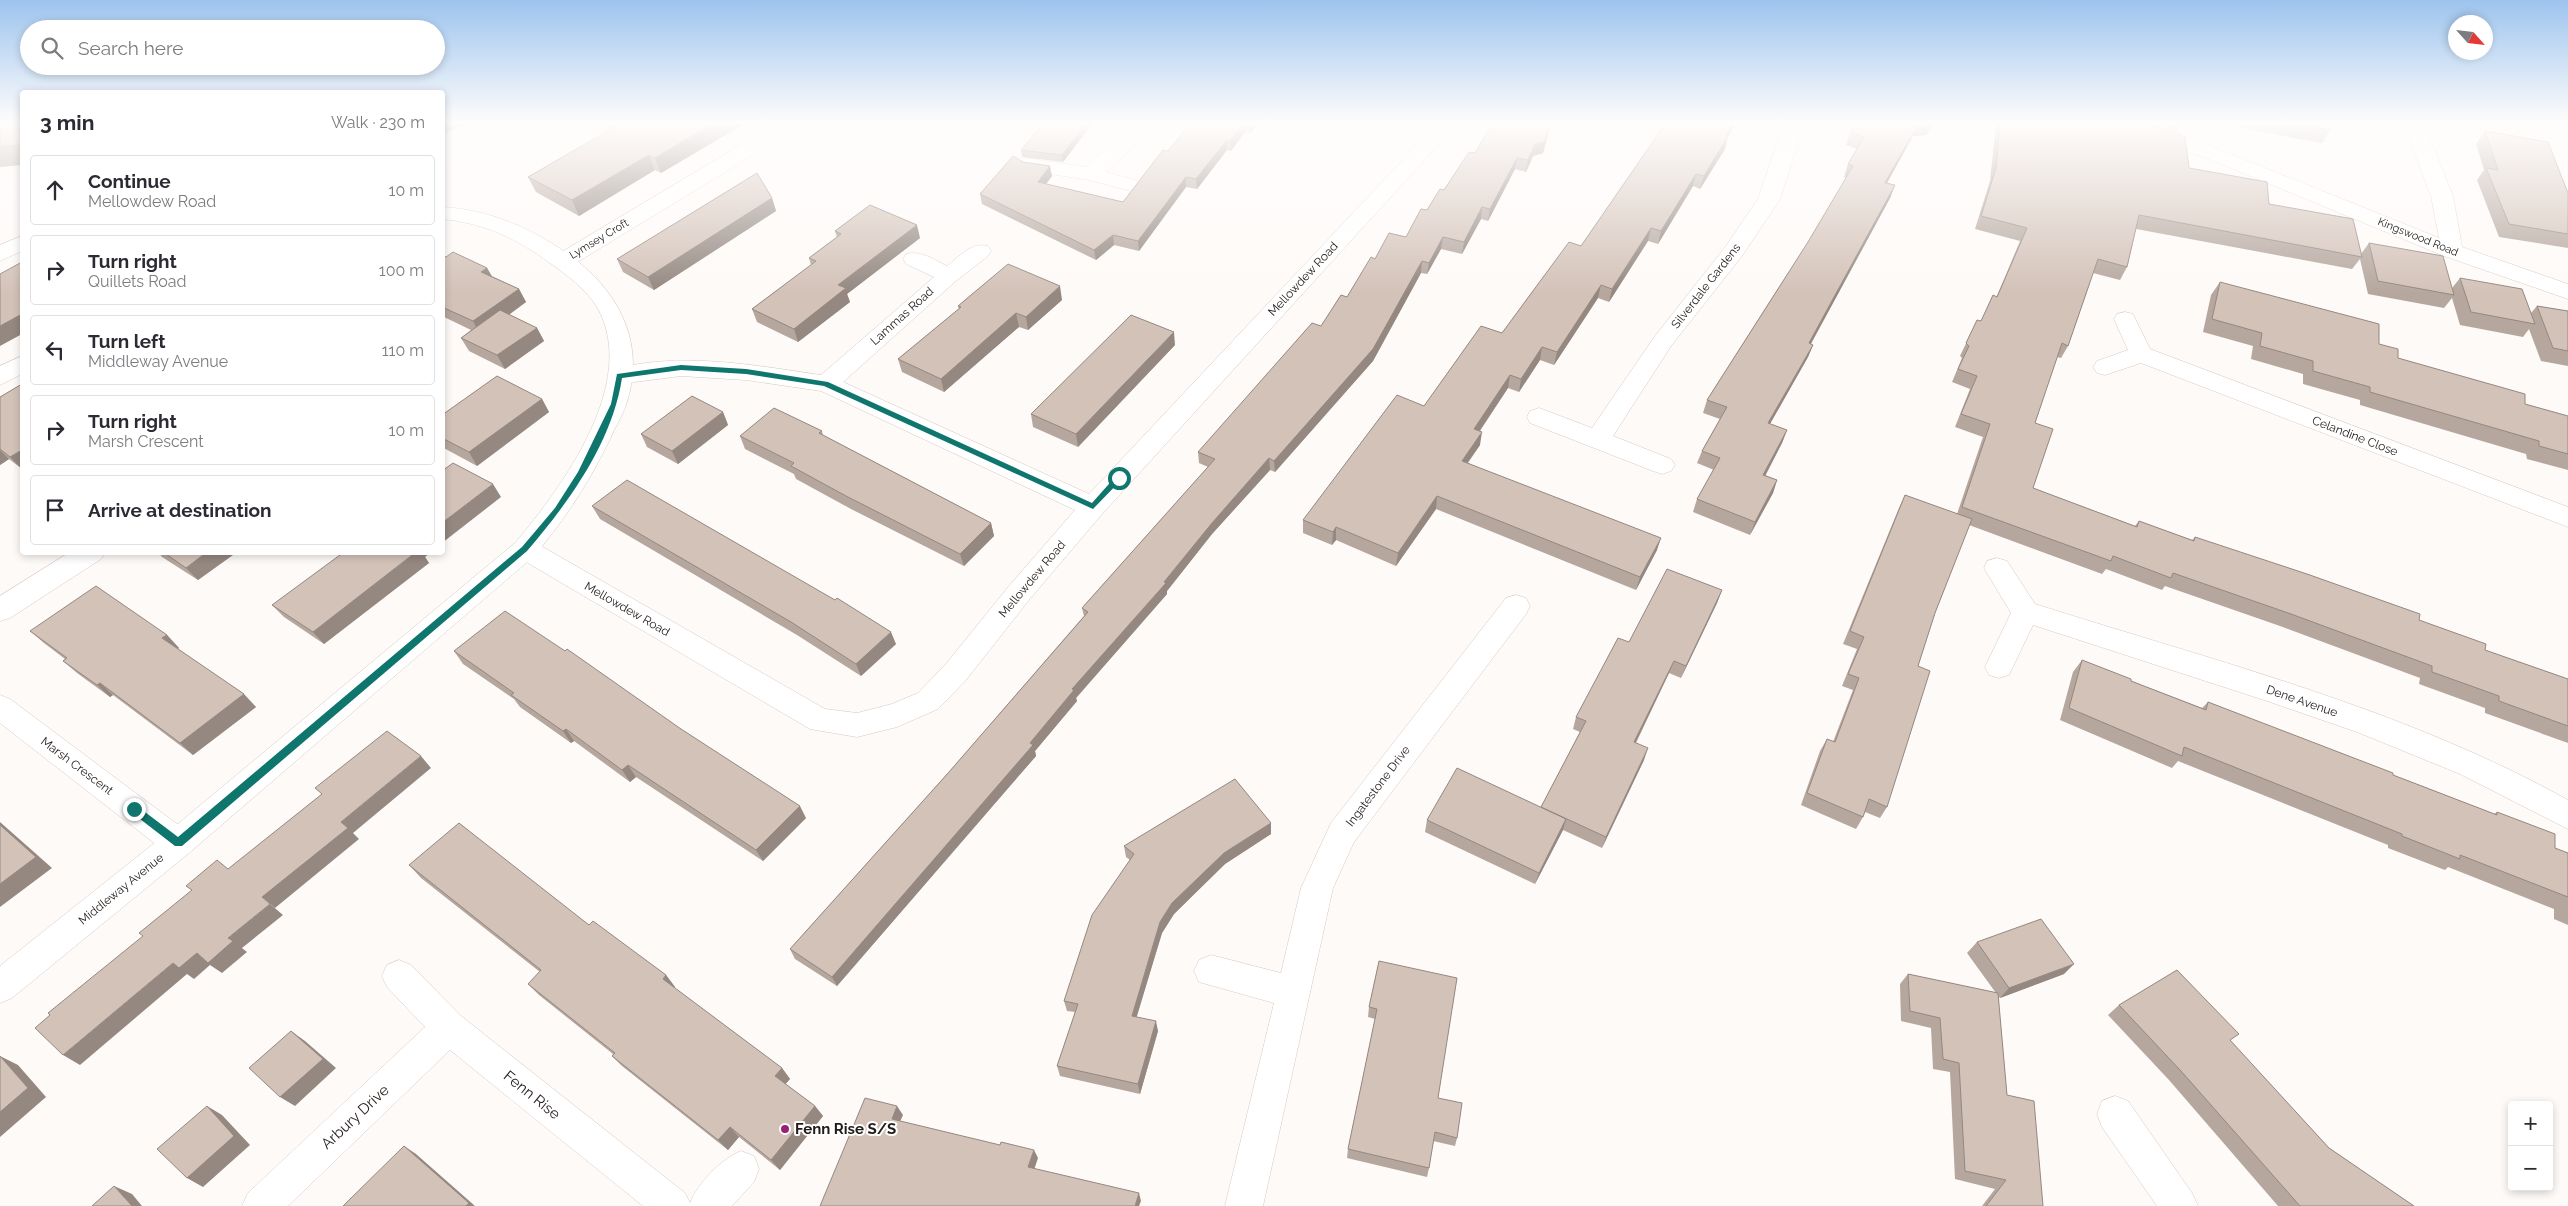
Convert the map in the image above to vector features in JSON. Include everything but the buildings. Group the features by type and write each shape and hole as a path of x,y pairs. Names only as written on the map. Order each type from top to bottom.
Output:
{"street":[{"name":"Lymsey Croft","path":"563,261 697,180"},
{"path":"1114,180 1132,185"},
{"name":"Mellowdew Road","path":"525,549 820,720 857,724 897,715 928,701 956,672 1019,593 1093,507 1394,180"},
{"name":"Silverdale Gardens","path":"1598,439 1663,341 1734,251 1769,199 1775,180"},
{"name":"Kingswood Road","path":"2278,180 2452,251 2568,292"},
{"path":"2436,180 2442,196 2452,251"},
{"name":"Middleway Avenue","path":"0,987 178,843 525,549 558,510 581,473 614,404 619,376 618,345 613,317 591,287 563,261 526,234 501,223 466,215 445,213"},
{"path":"0,254 20,244"},
{"name":"Lammas Road","path":"826,384 948,275 980,251"},
{"path":"914,259 948,275"},
{"path":"2105,367 2141,354 2125,319"},
{"name":"Celandine Close","path":"2141,354 2568,517"},
{"path":"0,377 20,365"},
{"path":"619,376 681,368 746,372 826,384 1093,507"},
{"path":"1539,418 1662,465"},
{"path":"0,610 87,555"},
{"path":"1997,568 2025,612 1999,667"},
{"name":"Ingatestone Drive","path":"1244,1206 1317,888 1342,834 1516,606"},
{"name":"Dene Avenue","path":"2025,612 2379,727 2458,760 2536,797 2568,816"},
{"name":"Marsh Crescent","path":"0,707 178,843"},
{"path":"1212,971 1292,992"},
{"name":"Fenn Rise","path":"399,976 449,1028 672,1206"},
{"name":"Arbury Drive","path":"261,1206 449,1028"},
{"path":"2115,1114 2179,1206"},
{"path":"707,1206 741,1169"}],"place":[{"name":"Fenn Rise S/S","path":"785,1129"}],"route":[{"path":"134,809 178,843 525,549 558,510 581,473 614,404 619,376 681,368 746,372 826,384 1093,507 1119,478"}]}
